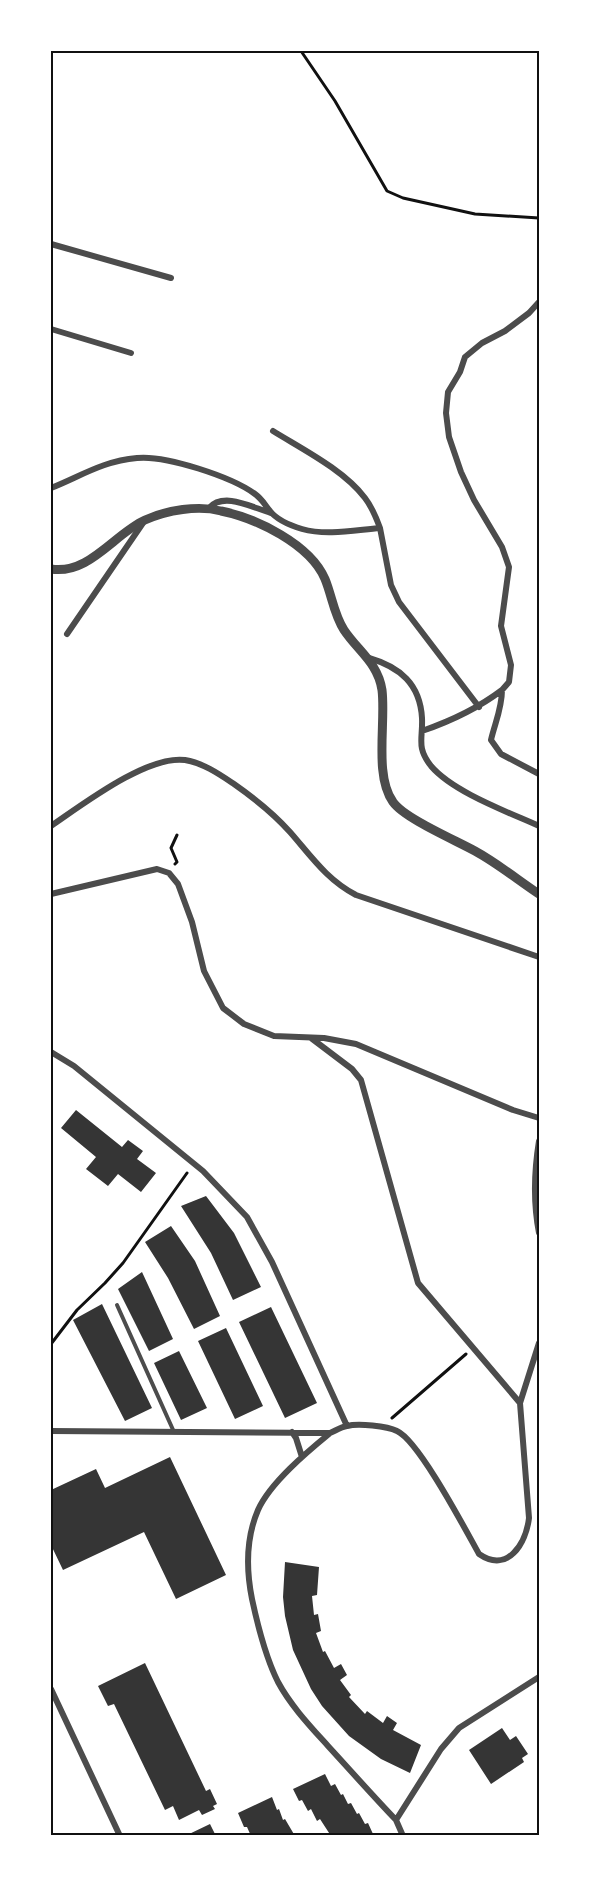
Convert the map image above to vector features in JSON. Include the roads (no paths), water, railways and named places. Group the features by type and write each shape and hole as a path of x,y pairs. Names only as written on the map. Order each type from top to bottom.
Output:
{"street":[{"path":"51,244 171,279"},
{"path":"422,731 462,716 502,690 508,682 511,665 501,626 509,567 502,547 474,500 461,472 449,437 446,413 448,392 460,372 465,357 482,343 505,331 529,313 539,302"},
{"path":"51,329 131,353"},
{"path":"273,431 341,475 364,497 374,512 380,528 391,585 399,602 479,706"},
{"path":"51,488 89,470 112,462 139,457 176,462 221,478 258,496 272,513"},
{"path":"209,508 223,500 234,501 272,513 293,525 314,530 339,532 380,528"},
{"path":"51,569 74,567 90,559 144,520 182,510 209,508 236,514 262,525 297,545 320,569 344,629 369,658 378,673 384,704 382,764 388,794 393,802 400,810 477,852 539,894"},
{"path":"67,634 144,520"},
{"path":"369,658 385,662 401,672 413,687 420,705 422,752 432,767 451,784 539,826"},
{"path":"502,690 502,704 494,724 491,740 501,754 539,774"},
{"path":"51,826 146,767 163,761 188,760 220,776 268,810 290,832 317,866 347,890 539,957"},
{"path":"51,894 157,869 169,873 178,884 192,922 204,971 223,1008 244,1023 274,1036 324,1038 356,1044 503,1106 539,1118"},
{"path":"310,1037 352,1069 361,1080 418,1283 520,1403"},
{"path":"51,1052 74,1066 194,1164 248,1217 272,1262 347,1426"},
{"path":"539,1141 535,1168 536,1215 539,1233"},
{"path":"403,1836 396,1820 300,1716 278,1682 264,1647 249,1582 248,1549 252,1528 259,1508 278,1482 302,1457 330,1433 347,1426 362,1425 397,1430 407,1438 416,1449 479,1554 492,1560 512,1555 526,1535 529,1518 520,1403 539,1343"},
{"path":"51,1431 330,1433"},
{"path":"292,1432 302,1457"},
{"path":"396,1820 441,1749 459,1728 539,1677"},
{"path":"51,1689 120,1836"}],"lane":[{"path":"117,1305 175,1433"}]}
